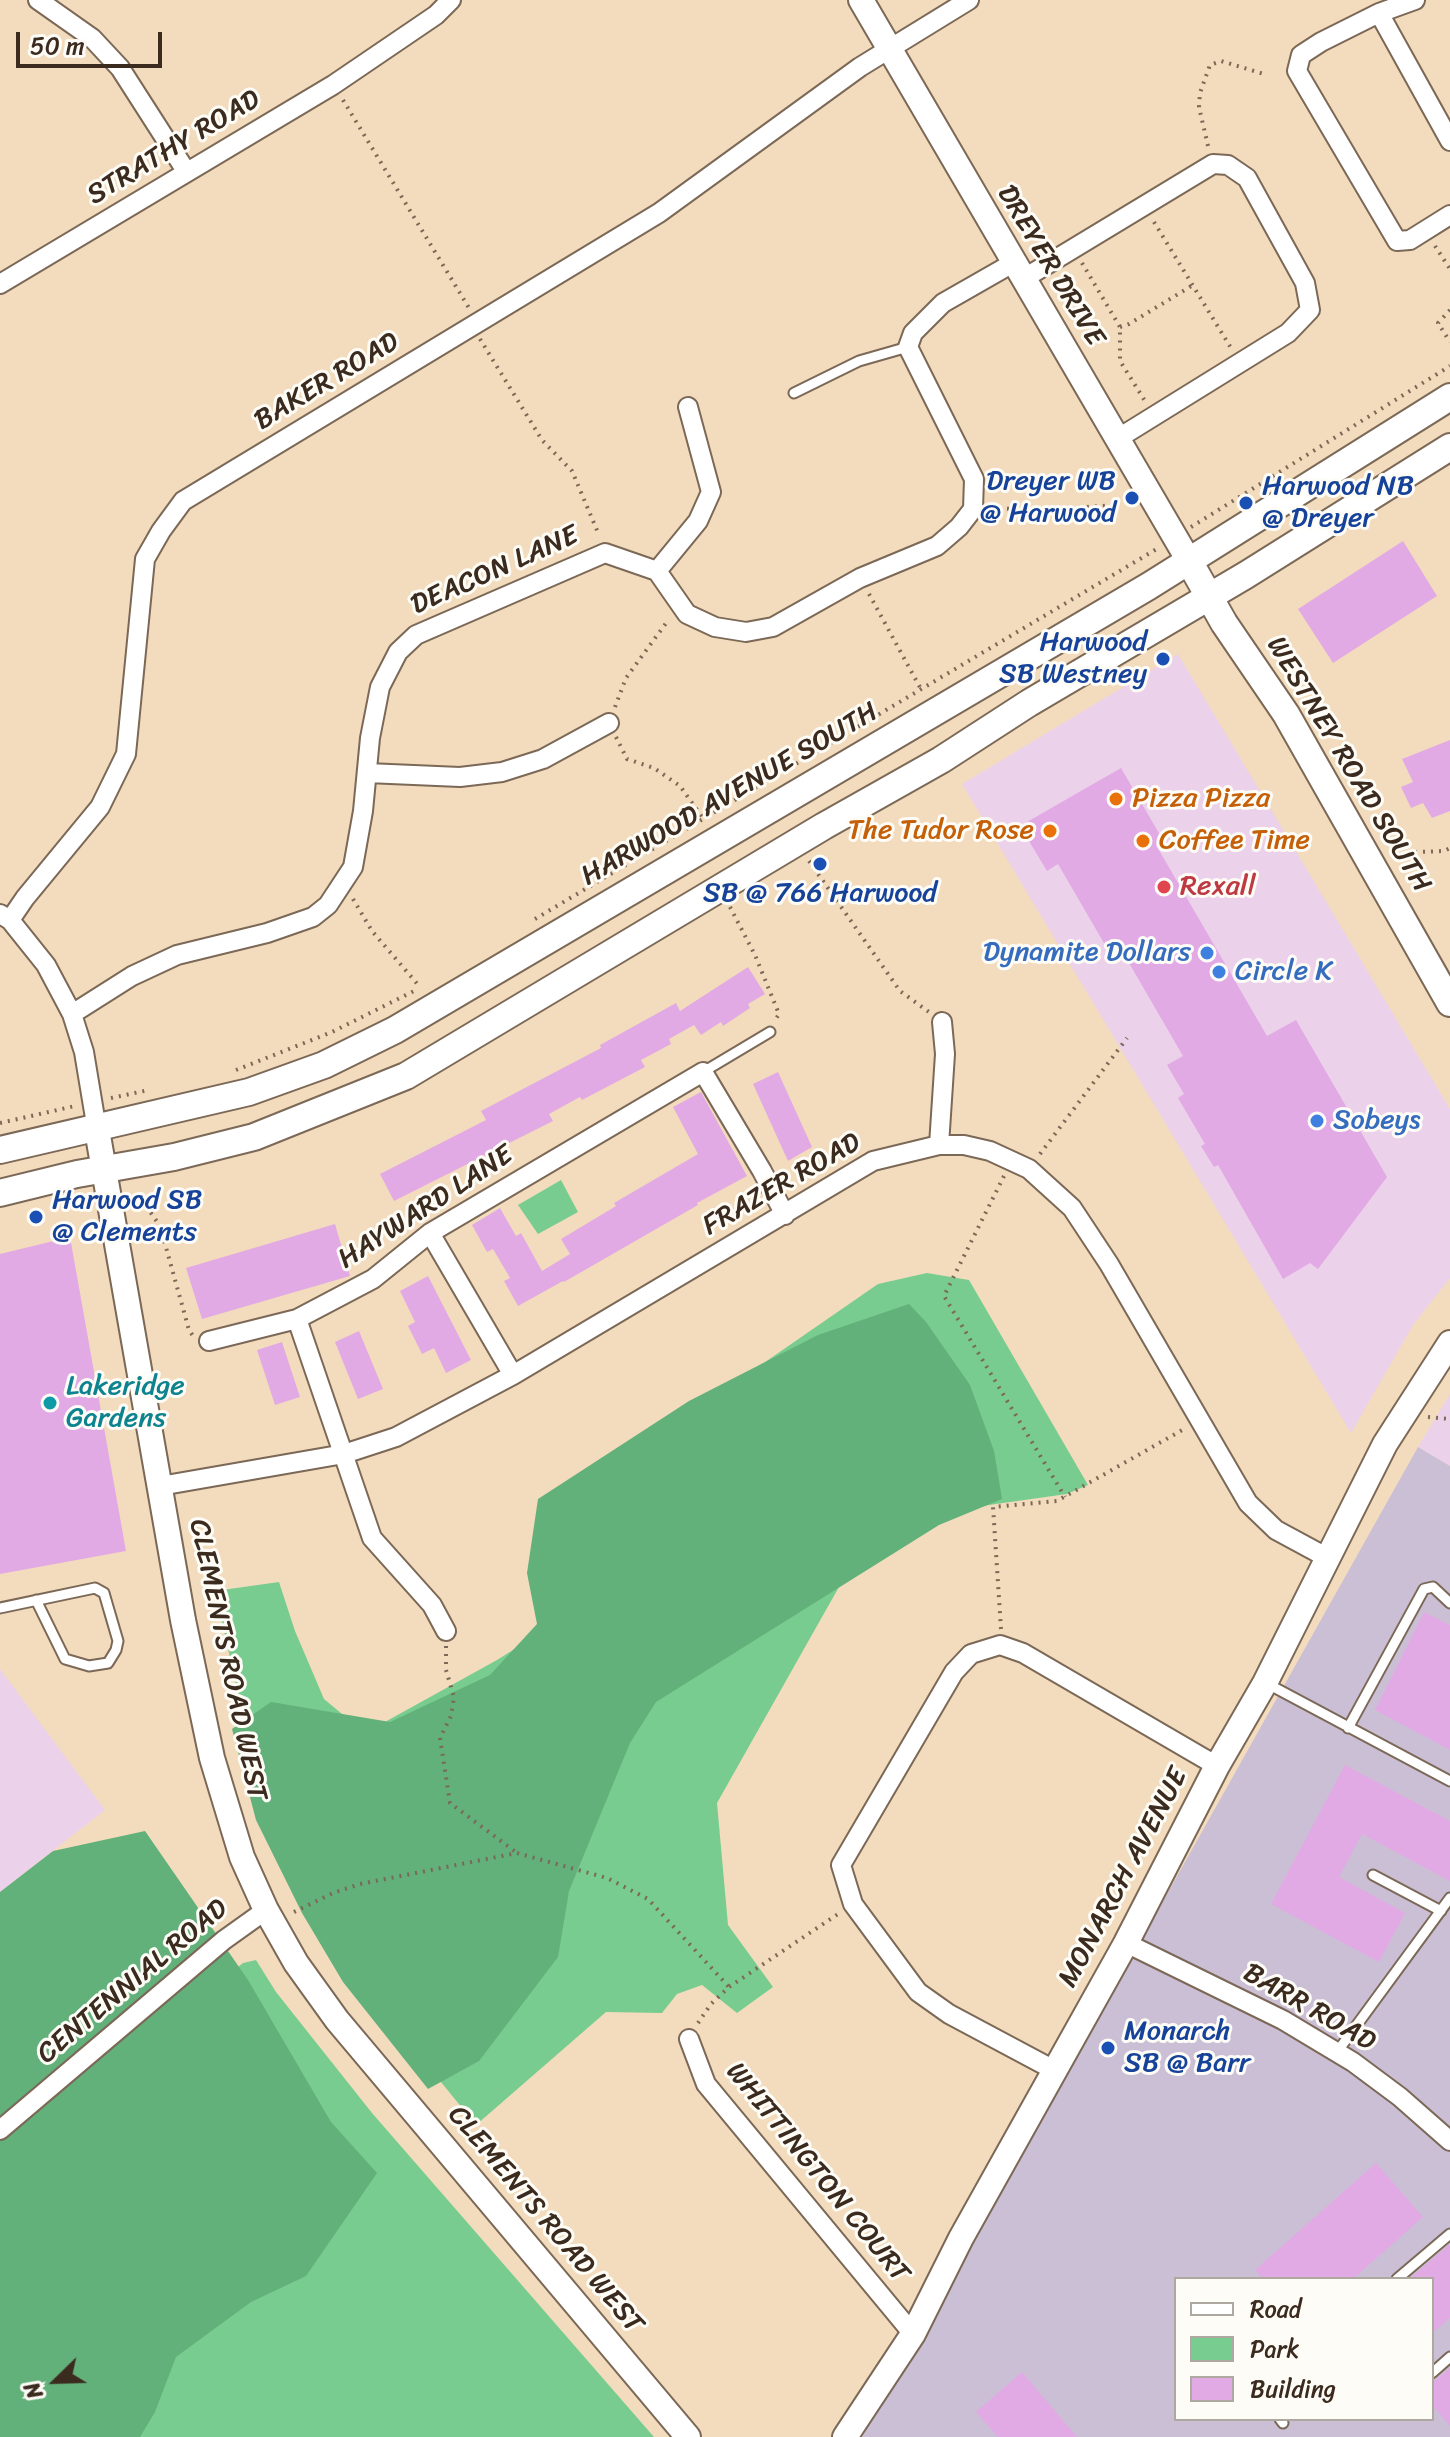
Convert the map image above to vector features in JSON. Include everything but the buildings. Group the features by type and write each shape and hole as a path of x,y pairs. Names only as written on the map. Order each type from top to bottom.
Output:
{"main road":[{"name":"HARWOOD AVENUE SOUTH","path":"0,1150 97,1130 249,1092 324,1065 395,1030 710,830 1189,561 1450,397"},
{"path":"0,1193 254,1137 406,1076 941,760 1029,703 1209,597 1450,447"},
{"name":"WESTNEY ROAD SOUTH","path":"1189,561 1286,714 1450,1003"}],"street":[{"path":"38,0 92,38 120,68 186,171"},
{"name":"STRATHY ROAD","path":"0,284 333,85 436,15 451,0"},
{"name":"DREYER DRIVE","path":"861,0 1189,561"},
{"name":"BAKER ROAD","path":"3,922 100,807 126,754 145,559 183,501 659,213 860,67 969,0"},
{"path":"1415,0 1379,13 1321,42 1301,55 1297,71 1397,241 1410,240 1450,215"},
{"path":"1379,13 1450,141"},
{"path":"688,407 711,492 698,521 657,571 687,614 715,627 746,632 773,627 860,578 937,546 959,527 973,509 974,479 908,347 913,333 943,303 1073,248 1213,164 1228,165 1247,178 1305,283 1310,310 1288,333 1117,439"},
{"name":"DEACON LANE","path":"72,1014 132,976 177,955 267,933 313,917 328,905 353,867 380,687 398,652 416,635 605,553 657,571"},
{"path":"367,773 460,777 502,772 543,759 609,723"},
{"path":"3,922 46,965 72,1014 84,1052 97,1130"},
{"path":"939,1145 945,1054 942,1022"},
{"path":"703,1072 785,1215"},
{"name":"HAYWARD LANE","path":"204,1343 297,1319 373,1279 430,1233 703,1072"},
{"name":"CLEMENTS ROAD WEST","path":"97,1130 183,1620 212,1758 242,1857 266,1910 296,1963 337,2020 688,2437"},
{"name":"FRAZER ROAD","path":"160,1486 344,1454 396,1437 513,1375 873,1161 939,1145 964,1145 990,1151 1029,1169 1072,1208 1109,1264 1248,1503 1276,1530 1326,1557"},
{"path":"430,1233 513,1375"},
{"path":"297,1319 372,1538 432,1605 446,1631"},
{"name":"MONARCH AVENUE","path":"845,2437 913,2334 961,2238 1126,1943 1217,1766 1265,1683 1385,1444 1450,1343"},
{"path":"1054,2070 949,2014 918,1992 853,1904 841,1865 954,1672 971,1654 1000,1645 1023,1653 1217,1766"},
{"name":"CENTENNIAL ROAD","path":"0,2130 224,1940 266,1910"},
{"name":"BARR ROAD","path":"1126,1943 1283,2020 1337,2052 1400,2097 1450,2141"},
{"name":"WHITTINGTON COURT","path":"689,2039 706,2084 913,2334"}],"lane":[{"path":"794,393 859,361 908,347"},
{"path":"703,1072 770,1032"},
{"path":"1348,1728 1424,1589 1433,1587 1450,1603"},
{"path":"0,1608 36,1600 95,1588 104,1593 118,1641 108,1663 89,1666 65,1659 36,1600"},
{"path":"1265,1683 1450,1781"},
{"path":"1373,1875 1441,1911"},
{"path":"1337,2052 1450,1898"},
{"path":"1399,2277 1450,2234"},
{"path":"1434,2371 1450,2357"}],"path":[{"path":"1213,164 1199,107 1200,93 1210,65 1221,61 1264,74"},
{"path":"1144,205 1240,363"},
{"path":"1425,230 1450,269"},
{"path":"1073,248 1120,327 1120,361 1154,416"},
{"path":"1120,327 1193,285"},
{"path":"1450,310 1438,323 1450,342"},
{"path":"1204,519 1450,366"},
{"path":"973,509 1040,510 1117,505"},
{"path":"528,923 710,830 922,691 1143,559"},
{"path":"860,578 922,691"},
{"path":"680,605 626,678 609,723 627,759 654,768 680,786 710,830"},
{"path":"801,840 811,866 900,991 942,1022"},
{"path":"1415,852 1450,848"},
{"path":"232,1072 332,1032 420,987 378,939 342,886"},
{"path":"723,886 779,1014 770,1032"},
{"path":"1029,1169 1127,1038"},
{"path":"115,1097 156,1089"},
{"path":"0,1123 65,1108"},
{"path":"1011,1161 944,1296 1065,1497"},
{"path":"137,1193 160,1226 189,1330 204,1343"},
{"path":"1000,1645 993,1507 1057,1501 1200,1420"},
{"path":"446,1631 446,1670 454,1697 451,1716 440,1738 450,1803 517,1853 607,1878 648,1899 729,1987"},
{"path":"294,1912 360,1884 517,1853"},
{"path":"689,2039 711,2004 729,1987 853,1904"}],"shaded area":[{"path":"1178,654 1450,1109 1450,1278 1413,1325 1351,1433 962,784"},
{"path":"1450,1394 1450,1466 1418,1447"},
{"path":"1418,1447 1450,1466 1450,2437 862,2437"},
{"path":"0,1669 105,1810 0,1892"}],"green space":[{"path":"561,1180 578,1212 538,1234 518,1205"},
{"path":"927,1273 969,1280 1088,1485 1067,1494 925,1514 857,1555 717,1803 728,1925 773,1987 737,2013 702,1985 677,1994 662,2013 606,2012 476,2125 322,1936 267,1821 215,1591 279,1582 295,1631 324,1699 365,1733 497,1660 596,1598 541,1517 878,1284"},
{"path":"909,1304 926,1322 970,1385 994,1451 1002,1499 939,1525 656,1702 630,1743 569,1891 558,1957 479,2061 428,2089 343,1982 302,1913 256,1820 232,1729 271,1702 390,1722 490,1675 537,1624 527,1573 538,1499 689,1401 818,1335"},
{"path":"145,1831 248,1980 331,2122 377,2173 306,2276 251,2302 176,2357 155,2412 140,2437 0,2437 0,1892 53,1851"},
{"path":"256,1960 276,1992 372,2113 654,2437 0,2437 0,2155 243,1963"}],"place":[{"name":"Dreyer WB @ Harwood","path":"1132,498"},
{"name":"Harwood NB @ Dreyer","path":"1246,503"},
{"name":"Harwood SB Westney","path":"1163,659"},
{"name":"Pizza Pizza","path":"1116,799"},
{"name":"The Tudor Rose","path":"1050,831"},
{"name":"Coffee Time","path":"1143,841"},
{"name":"SB @ 766 Harwood","path":"820,864"},
{"name":"Rexall","path":"1164,887"},
{"name":"Dynamite Dollars","path":"1207,953"},
{"name":"Circle K","path":"1219,972"},
{"name":"Sobeys","path":"1317,1121"},
{"name":"Harwood SB @ Clements","path":"36,1217"},
{"name":"Lakeridge Gardens","path":"50,1403"},
{"name":"Monarch SB @ Barr","path":"1108,2048"}]}
